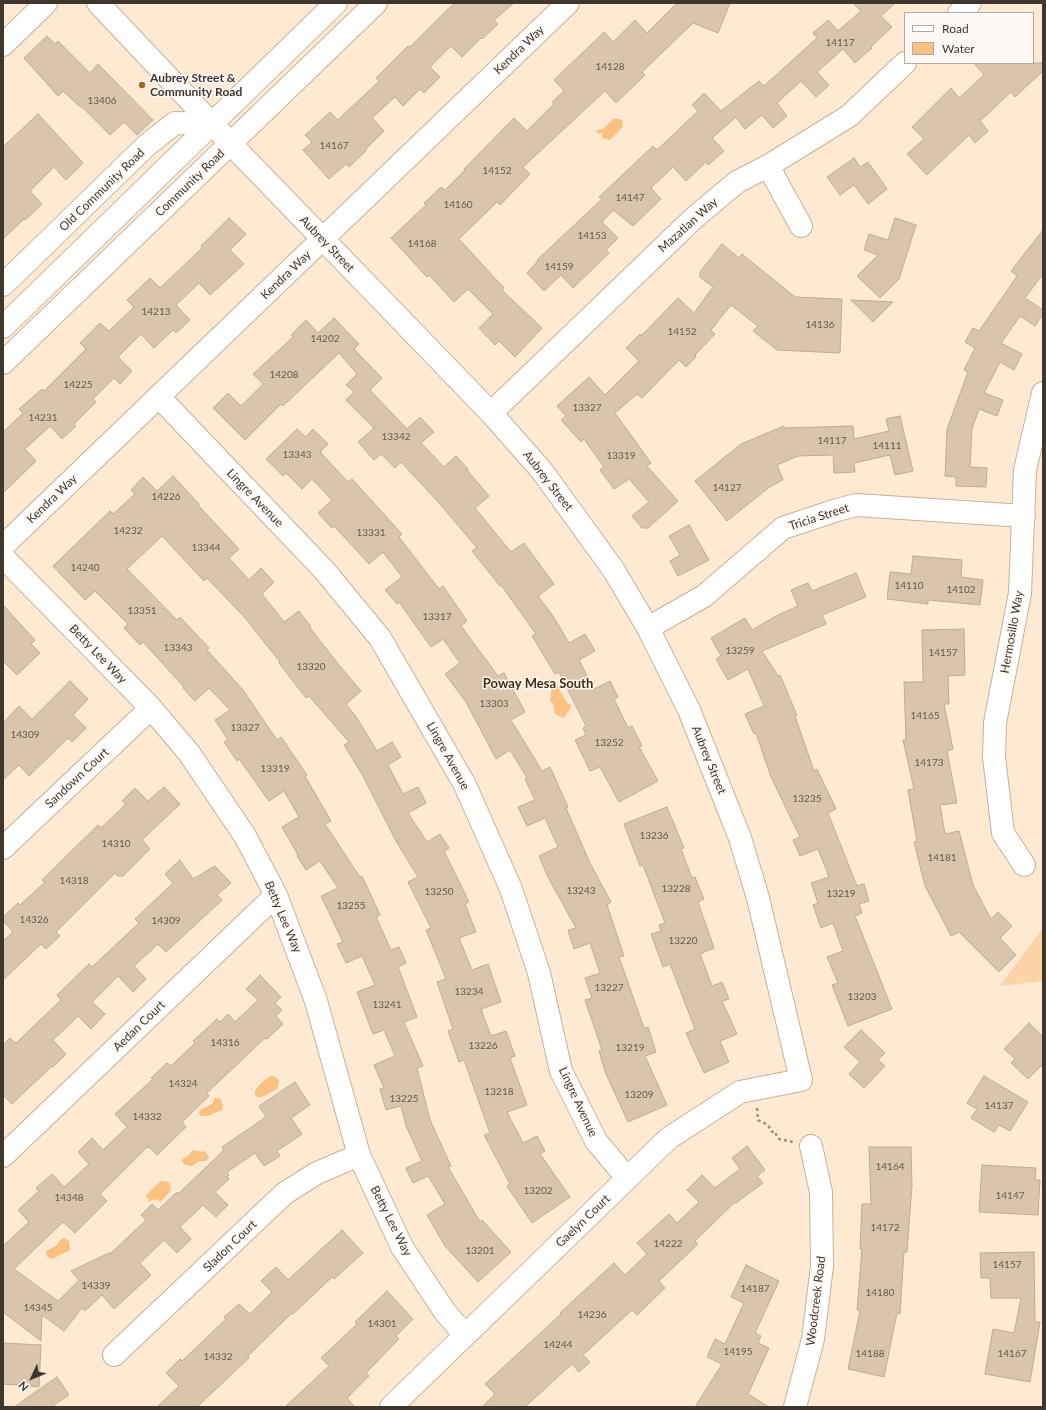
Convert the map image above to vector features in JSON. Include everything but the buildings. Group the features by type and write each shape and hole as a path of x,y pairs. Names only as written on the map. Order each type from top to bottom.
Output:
{"street":[{"path":"3,45 46,3"},
{"name":"Aubrey Street","path":"98,3 231,144 491,413 542,471 613,569 648,628 689,710 740,838 758,898 801,1080"},
{"path":"3,326 336,3"},
{"name":"Community Road","path":"3,363 376,3"},
{"name":"Kendra Way","path":"3,546 568,3"},
{"path":"960,12 970,3"},
{"name":"Mazatlan Way","path":"491,413 694,218 737,182 768,166 849,116 905,64"},
{"name":"Old Community Road","path":"3,285 147,145 175,123 212,124"},
{"path":"768,166 801,226"},
{"name":"Hermosillo Way","path":"1024,865 1003,833 994,757 995,723 1020,593 1025,470 1043,393"},
{"name":"Lingre Avenue","path":"158,397 324,570 380,638 465,785 511,889 539,973 562,1071 596,1141 627,1178"},
{"name":"Tricia Street","path":"648,628 704,596 783,528 837,510 856,505 1024,516"},
{"name":"Betty Lee Way","path":"3,557 151,708 189,753 245,836 276,895 316,1001 359,1155 402,1248 445,1312 465,1335"},
{"name":"Sandown Court","path":"3,848 151,708"},
{"name":"Aedan Court","path":"3,1156 276,895"},
{"name":"Gaelyn Court","path":"391,1407 669,1138 740,1092 754,1088 801,1080"},
{"name":"Woodcreek Road","path":"795,1407 813,1339 822,1266 821,1192 811,1146"},
{"name":"Sladon Court","path":"114,1356 285,1193 317,1173 359,1155"}],"path":[{"path":"754,1088 758,1120 768,1126 772,1132 774,1131 779,1139 811,1146"}],"shaded area":[{"path":"1043,928 1043,981 1000,986"}],"water":[{"path":"614,118 622,120 623,127 610,140 603,138 603,132 600,134 596,131 599,129 602,130"},
{"path":"558,687 571,707 564,718 555,714 553,703 551,702 550,698 552,688"},
{"path":"270,1076 274,1076 278,1079 279,1083 277,1089 262,1097 257,1097 255,1095 255,1091 260,1084"},
{"path":"215,1098 219,1098 221,1100 223,1105 222,1110 208,1116 201,1116 199,1113 200,1110 212,1104"},
{"path":"193,1150 202,1152 203,1150 209,1157 206,1161 199,1161 192,1166 185,1165 182,1161 183,1158 188,1156"},
{"path":"161,1181 169,1182 171,1188 170,1192 160,1202 155,1199 148,1202 149,1199 145,1196"},
{"path":"64,1238 69,1241 70,1250 52,1259 47,1257 46,1251 56,1246 60,1240"}],"place":[{"name":"Aubrey Street & Community Road","path":"142,85"}],"district":[{"name":"Poway Mesa South","path":"538,684"}]}
